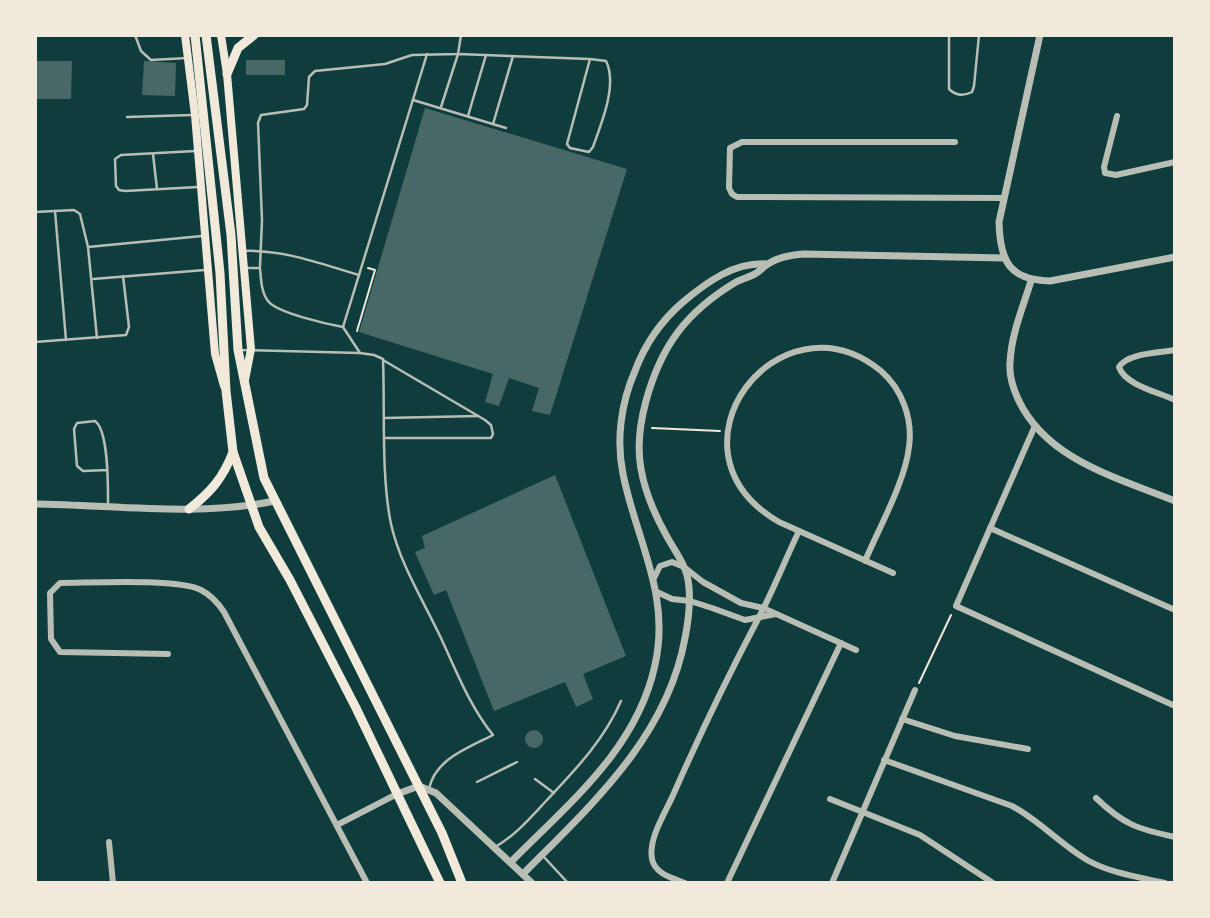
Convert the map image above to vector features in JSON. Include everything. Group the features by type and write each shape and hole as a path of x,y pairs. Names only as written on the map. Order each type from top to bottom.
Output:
{"main road":[{"path":"185,35 195,115 215,355 226,391"},
{"path":"195,35 217,237 226,391 233,452 264,537 290,580 440,883"},
{"path":"206,35 230,235 238,350 264,478 442,833 462,883"},
{"path":"221,35 227,74 251,349 245,380"},
{"path":"227,74 238,48 254,35"},
{"path":"189,509 219,481 233,452"}],"street":[{"path":"1040,35 999,222 1000,243 1005,258 1023,278 1050,281 1175,257"},
{"path":"1117,116 1104,167 1105,173 1116,175 1175,162"},
{"path":"955,142 741,142 730,148 729,188 737,197 1004,198"},
{"path":"523,874 620,773 650,730 678,666 685,642 690,601 684,567 660,524 646,491 640,461 640,428 659,360 680,328 703,305 737,281 787,256 803,254 1005,258"},
{"path":"511,862 608,762 637,719 656,662 659,619 657,592 626,490 620,457 623,407 631,380 650,338 676,307 722,274 752,263 768,264"},
{"path":"1031,281 1011,349 1009,367 1016,394 1034,428 1064,453 1175,501"},
{"path":"865,561 906,465 909,446 907,412 899,393 886,375 865,360 845,351 813,349 788,355 764,368 746,386 733,407 728,432 728,454 735,478 756,508 779,523 799,531 865,561 893,573"},
{"path":"1175,350 1131,358 1122,362 1119,367 1129,380 1175,400"},
{"path":"1034,428 956,606 1175,706"},
{"path":"35,504 189,509 275,502"},
{"path":"990,528 1175,610"},
{"path":"685,883 657,870 652,861 652,846 698,740 740,651 760,617 799,531"},
{"path":"654,578 664,563 672,562 732,598 763,608 856,650"},
{"path":"168,654 60,652 51,639 50,593 60,583 126,583 188,586 208,594 224,612 368,883"},
{"path":"657,592 672,599 690,601 745,620 776,614"},
{"path":"727,883 841,643"},
{"path":"832,883 915,690"},
{"path":"902,719 955,736 1028,749"},
{"path":"884,760 996,799 1025,813 1098,865 1165,883"},
{"path":"337,825 397,794 419,786 429,789 447,802 532,883"},
{"path":"830,799 920,835 993,883"},
{"path":"1096,799 1123,822 1175,837"},
{"path":"109,842 113,883"}],"lane":[{"path":"135,35 141,51 151,60 189,58"},
{"path":"441,107 458,54 461,35"},
{"path":"949,35 949,89 956,94 965,95 972,92 974,86 979,35"},
{"path":"343,327 427,54"},
{"path":"360,352 343,327 284,310 272,304 263,290 260,268 258,123 261,115 300,112 304,109 307,105 309,77 315,71 385,64 403,57 427,54 458,54 590,59 603,60 608,64 608,99 593,148 586,152 570,148 567,144 590,59"},
{"path":"468,116 486,55"},
{"path":"493,124 513,56"},
{"path":"413,100 506,128"},
{"path":"127,117 195,115"},
{"path":"198,150 121,155 115,159 116,186 125,191 201,187"},
{"path":"153,153 158,189"},
{"path":"55,211 66,341"},
{"path":"35,212 78,211 88,247 97,338"},
{"path":"88,247 205,235"},
{"path":"243,251 283,253 359,275"},
{"path":"244,268 260,268"},
{"path":"92,279 208,270"},
{"path":"35,337 35,342 124,335 128,331 123,276"},
{"path":"238,350 360,352 383,359 478,415 491,425 493,434 491,438 386,438"},
{"path":"383,359 389,510 400,552 464,688 482,722 493,735 439,766 429,789"},
{"path":"385,418 478,415"},
{"path":"107,470 83,471 77,466 74,429 77,424 95,421 100,426 107,470 108,506"},
{"path":"495,848 518,830 554,793 601,739 621,701"},
{"path":"477,782 517,762"},
{"path":"535,779 554,793"},
{"path":"542,855 568,883"}],"path":[{"path":"353,342 375,270 361,267"},
{"path":"640,428 728,432"},
{"path":"915,690 956,606"}],"building":[{"path":"246,60 285,60 285,75 246,75"},
{"path":"35,61 72,61 71,99 35,99"},
{"path":"144,61 176,63 175,96 142,95"},
{"path":"425,108 627,169 550,415 532,411 539,388 509,378 499,406 485,402 493,374 359,332"},
{"path":"555,475 626,656 583,674 593,699 576,707 565,682 494,711 446,590 434,595 415,552 425,548 422,536"},
{"path":"534,730 540,733 543,739 540,745 534,748 528,745 525,739 528,733"}]}
